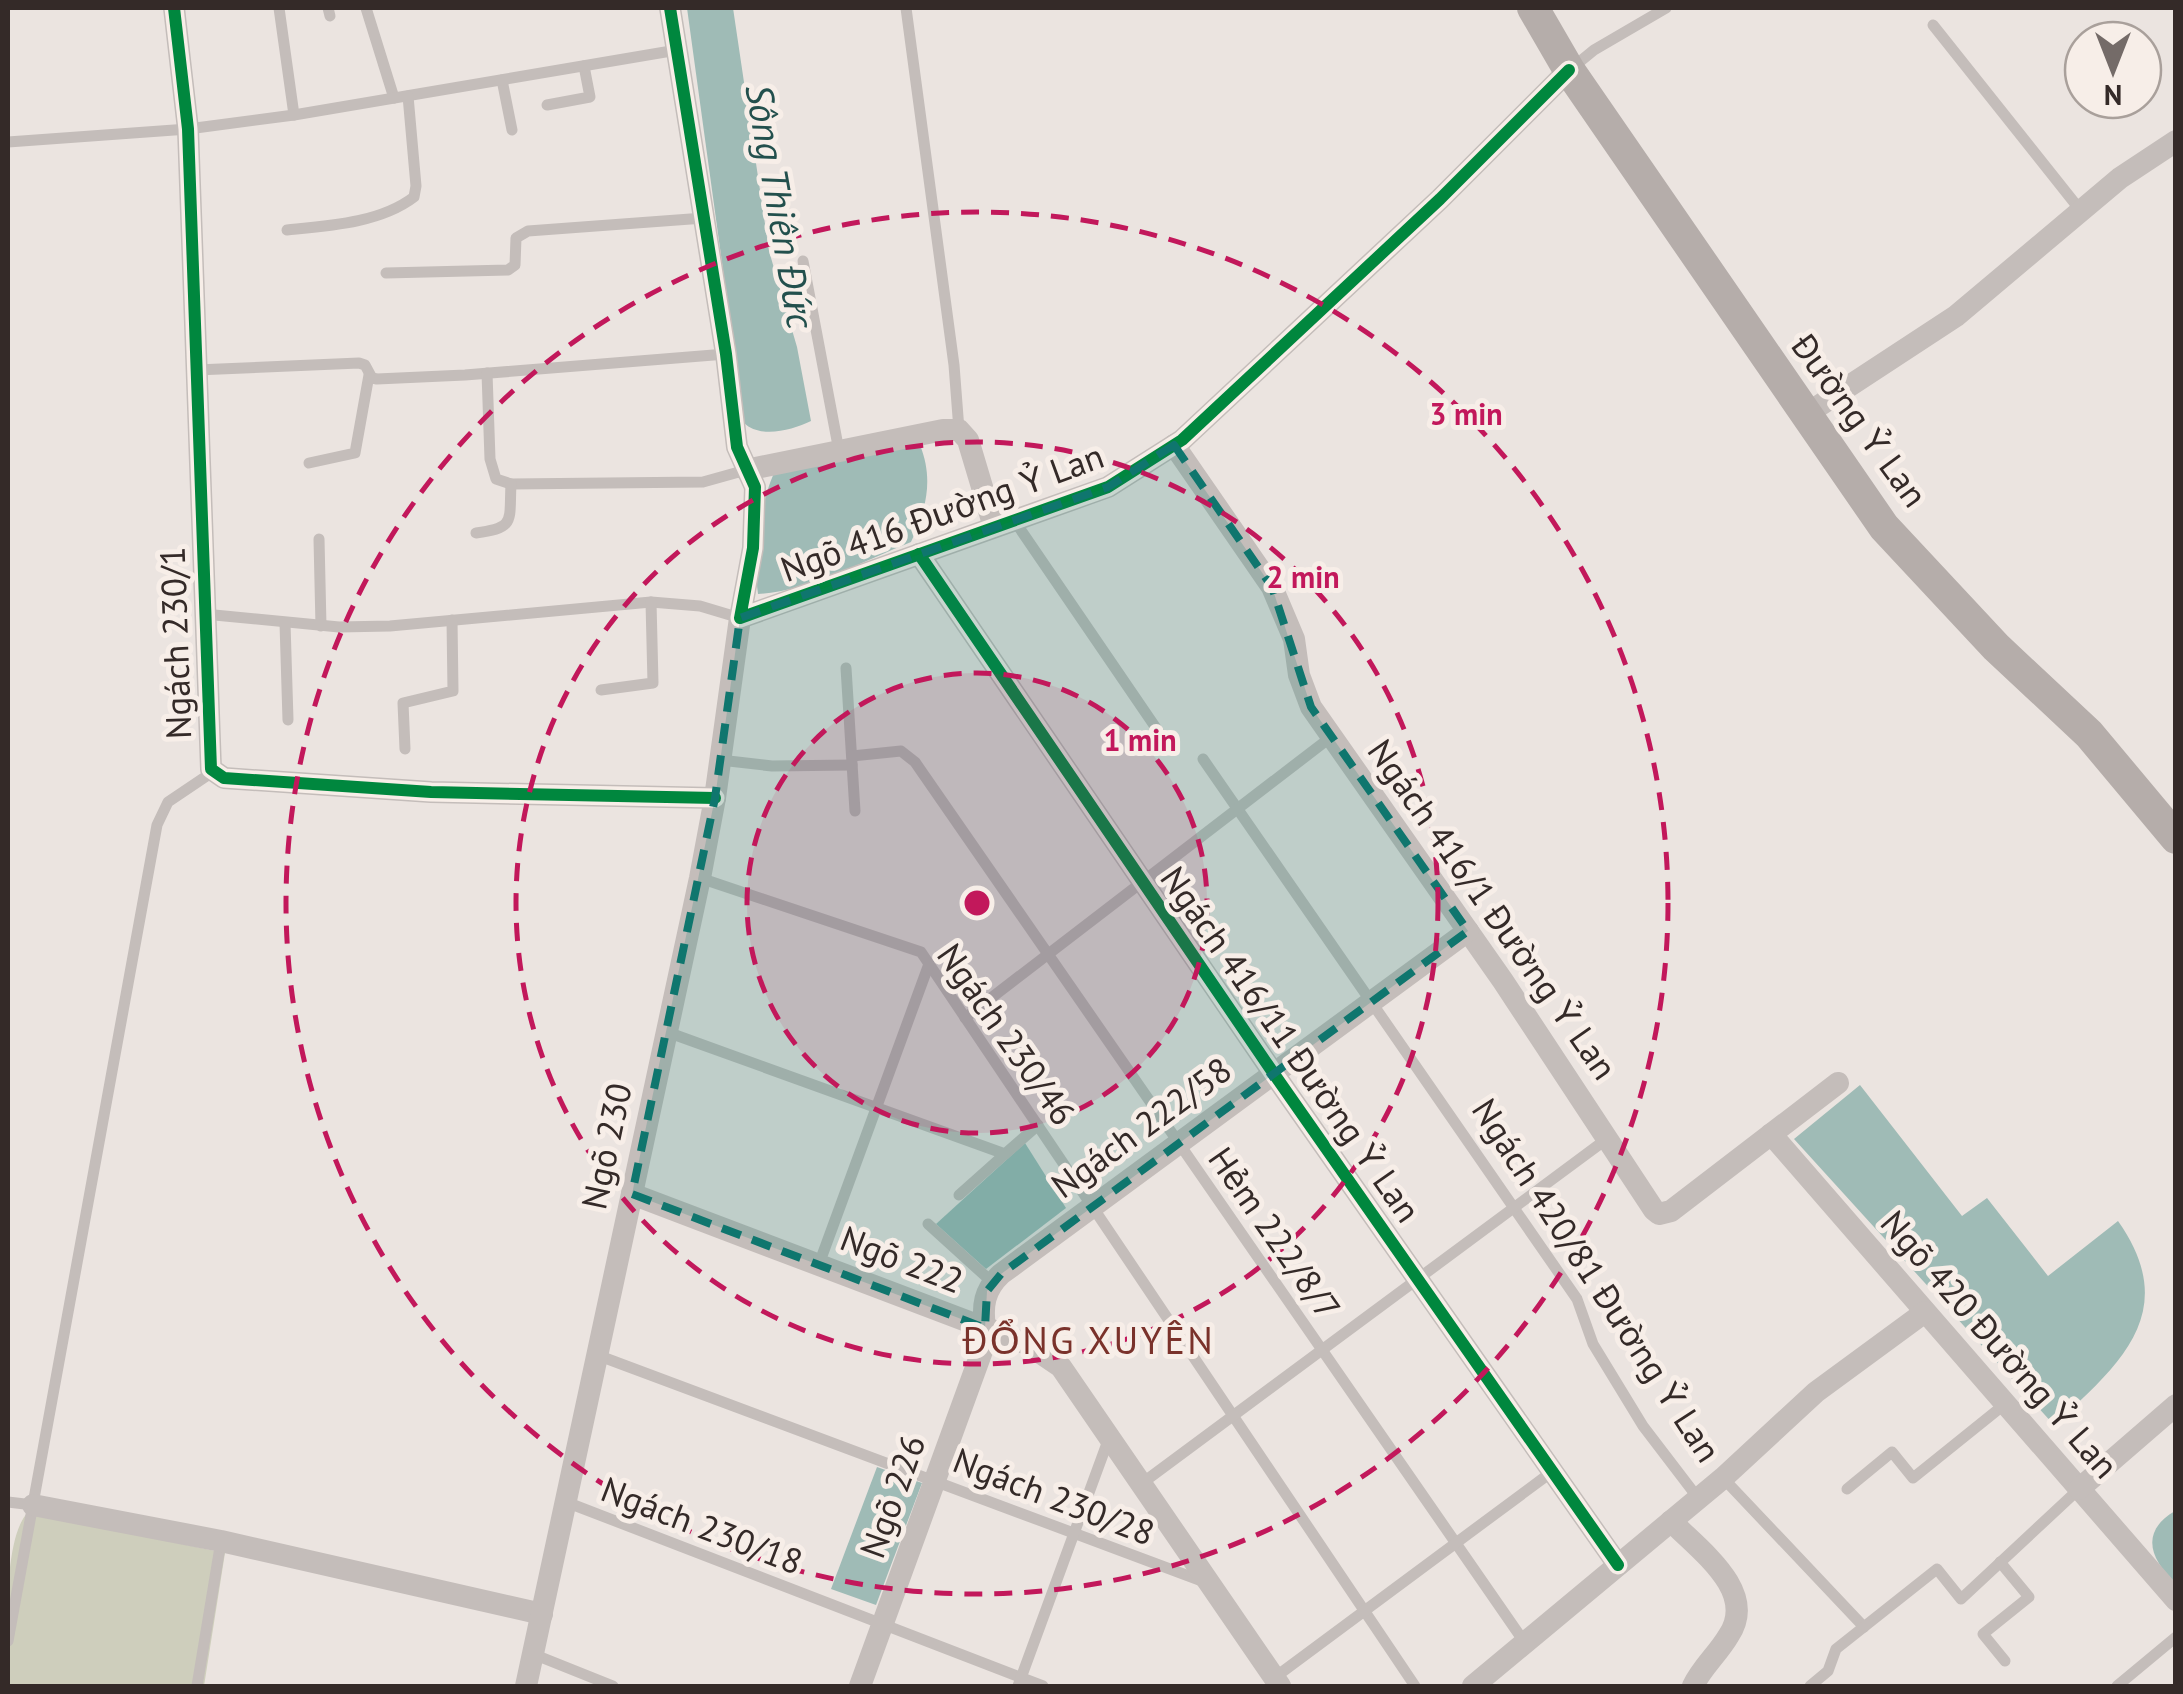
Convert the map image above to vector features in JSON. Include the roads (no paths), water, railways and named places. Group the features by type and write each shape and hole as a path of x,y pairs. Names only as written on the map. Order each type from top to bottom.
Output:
{"main road":[{"name":"Đường Ỷ Lan","path":"1533,8 1569,70 1884,527 1996,647 2089,734 2176,838"}],"street":[{"name":"Ngách 230/1","path":"174,8 188,129 204,614 210,760 214,772 224,778 431,792 715,798"},
{"name":"Ngõ 416 Đường Ỷ Lan","path":"670,8 726,354 737,447 755,487 756,524 740,618 1108,487 1174,446 1440,200 1569,70"},
{"path":"1805,415 1956,316 2120,178 2176,140"},
{"path":"746,470 959,430 968,440 1004,524"},
{"name":"Ngách 416/1 Đường Ỷ Lan","path":"1174,446 1272,587 1294,639 1304,691 1331,737 1468,931 1654,1210 1666,1214 1838,1083"},
{"name":"Ngách 416/11 Đường Ỷ Lan","path":"919,554 1274,1074 1618,1565"},
{"name":"Ngõ 230","path":"526,1686 700,878 740,618"},
{"name":"Ngách 222/58","path":"992,1282 1468,931"},
{"name":"Ngõ 420 Đường Ỷ Lan","path":"1771,1134 2176,1600"},
{"name":"Ngõ 222","path":"632,1194 1027,1344 1061,1368 1277,1682"},
{"path":"988,1329 984,1302 992,1282"},
{"name":"Ngách 420/81 Đường Ỷ Lan","path":"1698,1498 1816,1392 1925,1312"},
{"name":"Ngõ 226","path":"860,1686 988,1329"},
{"path":"2079,1489 2176,1405"},
{"path":"1473,1686 1698,1498"},
{"path":"33,1505 542,1614"},
{"path":"1670,1521 1737,1595 1738,1618 1734,1627 1693,1686"}],"lane":[{"path":"279,8 294,115"},
{"path":"366,8 394,98"},
{"path":"906,8 954,365 959,430"},
{"path":"1569,70 1594,50 1664,8"},
{"path":"1933,25 2081,211"},
{"path":"8,142 188,129 294,115 676,50"},
{"path":"547,106 590,97 584,66"},
{"path":"502,80 512,130"},
{"path":"287,230 357,220 390,210 414,197 408,96"},
{"path":"386,273 508,270 515,265 516,238 528,231 704,218"},
{"path":"803,260 839,450"},
{"path":"369,375 377,378 487,374 726,354"},
{"path":"196,370 365,365 369,375 354,453 309,463"},
{"path":"487,374 492,471 496,478 511,484 703,482 746,470"},
{"path":"476,534 506,526 510,518 511,484"},
{"path":"1004,524 1169,746"},
{"path":"319,538 321,626"},
{"path":"204,614 321,626 390,626 651,602 700,606 740,618"},
{"path":"600,690 653,683 651,602"},
{"path":"406,749 403,703 453,691 452,620"},
{"path":"285,623 288,720"},
{"path":"846,668 856,811"},
{"path":"965,1018 1331,737"},
{"name":"Hẻm 222/8/7","path":"852,760 890,751 910,756 1525,1643"},
{"name":"Ngách 420/81 Đường Ỷ Lan","path":"1203,759 1576,1299 1593,1344 1643,1426 1698,1498"},
{"path":"720,760 772,766 852,760"},
{"path":"8,1641 157,825 168,802 214,772"},
{"name":"Ngách 230/46","path":"700,878 921,952 1415,1686"},
{"path":"819,1264 930,964"},
{"path":"667,1032 1006,1154"},
{"path":"959,1195 1038,1125"},
{"path":"1141,1484 1608,1138"},
{"path":"928,1224 992,1282"},
{"name":"Ngách 230/28","path":"597,1355 1210,1584"},
{"path":"1847,1489 1892,1452 1913,1478 2005,1404"},
{"path":"1020,1682 1109,1438"},
{"path":"1277,1682 1364,1611 1553,1471"},
{"path":"1723,1478 1864,1627"},
{"path":"1810,1686 1828,1672 1836,1650 1937,1569 1961,1599 2079,1489"},
{"path":"8,1502 33,1505"},
{"name":"Ngách 230/18","path":"566,1502 883,1624 1020,1682 1043,1686"},
{"path":"197,1686 220,1542"},
{"path":"2000,1562 2029,1596 1983,1634 2005,1660"},
{"path":"2117,1686 2176,1637"},
{"path":"533,1654 613,1686"}],"water":[{"path":"687,8 733,8 769,251 797,347 811,421 786,430 759,431 744,423"},
{"path":"920,445 927,470 926,495 911,542 796,588 758,594 758,532 774,473"},
{"path":"1860,1085 1962,1216 1987,1198 2048,1276 2118,1221 2136,1253 2144,1283 2143,1309 2135,1334 2120,1358 2054,1425 1794,1139"},
{"path":"1025,1143 1066,1208 986,1269 936,1224"},
{"path":"877,1467 922,1483 876,1605 831,1589"},
{"path":"2175,1511 2175,1583 2160,1565 2152,1546 2156,1528"}],"district":[{"name":"ĐỔNG XUYÊN","path":"1089,1339"}],"water label":[{"name":"Sông Thiên Đức","path":"781,206"}]}
